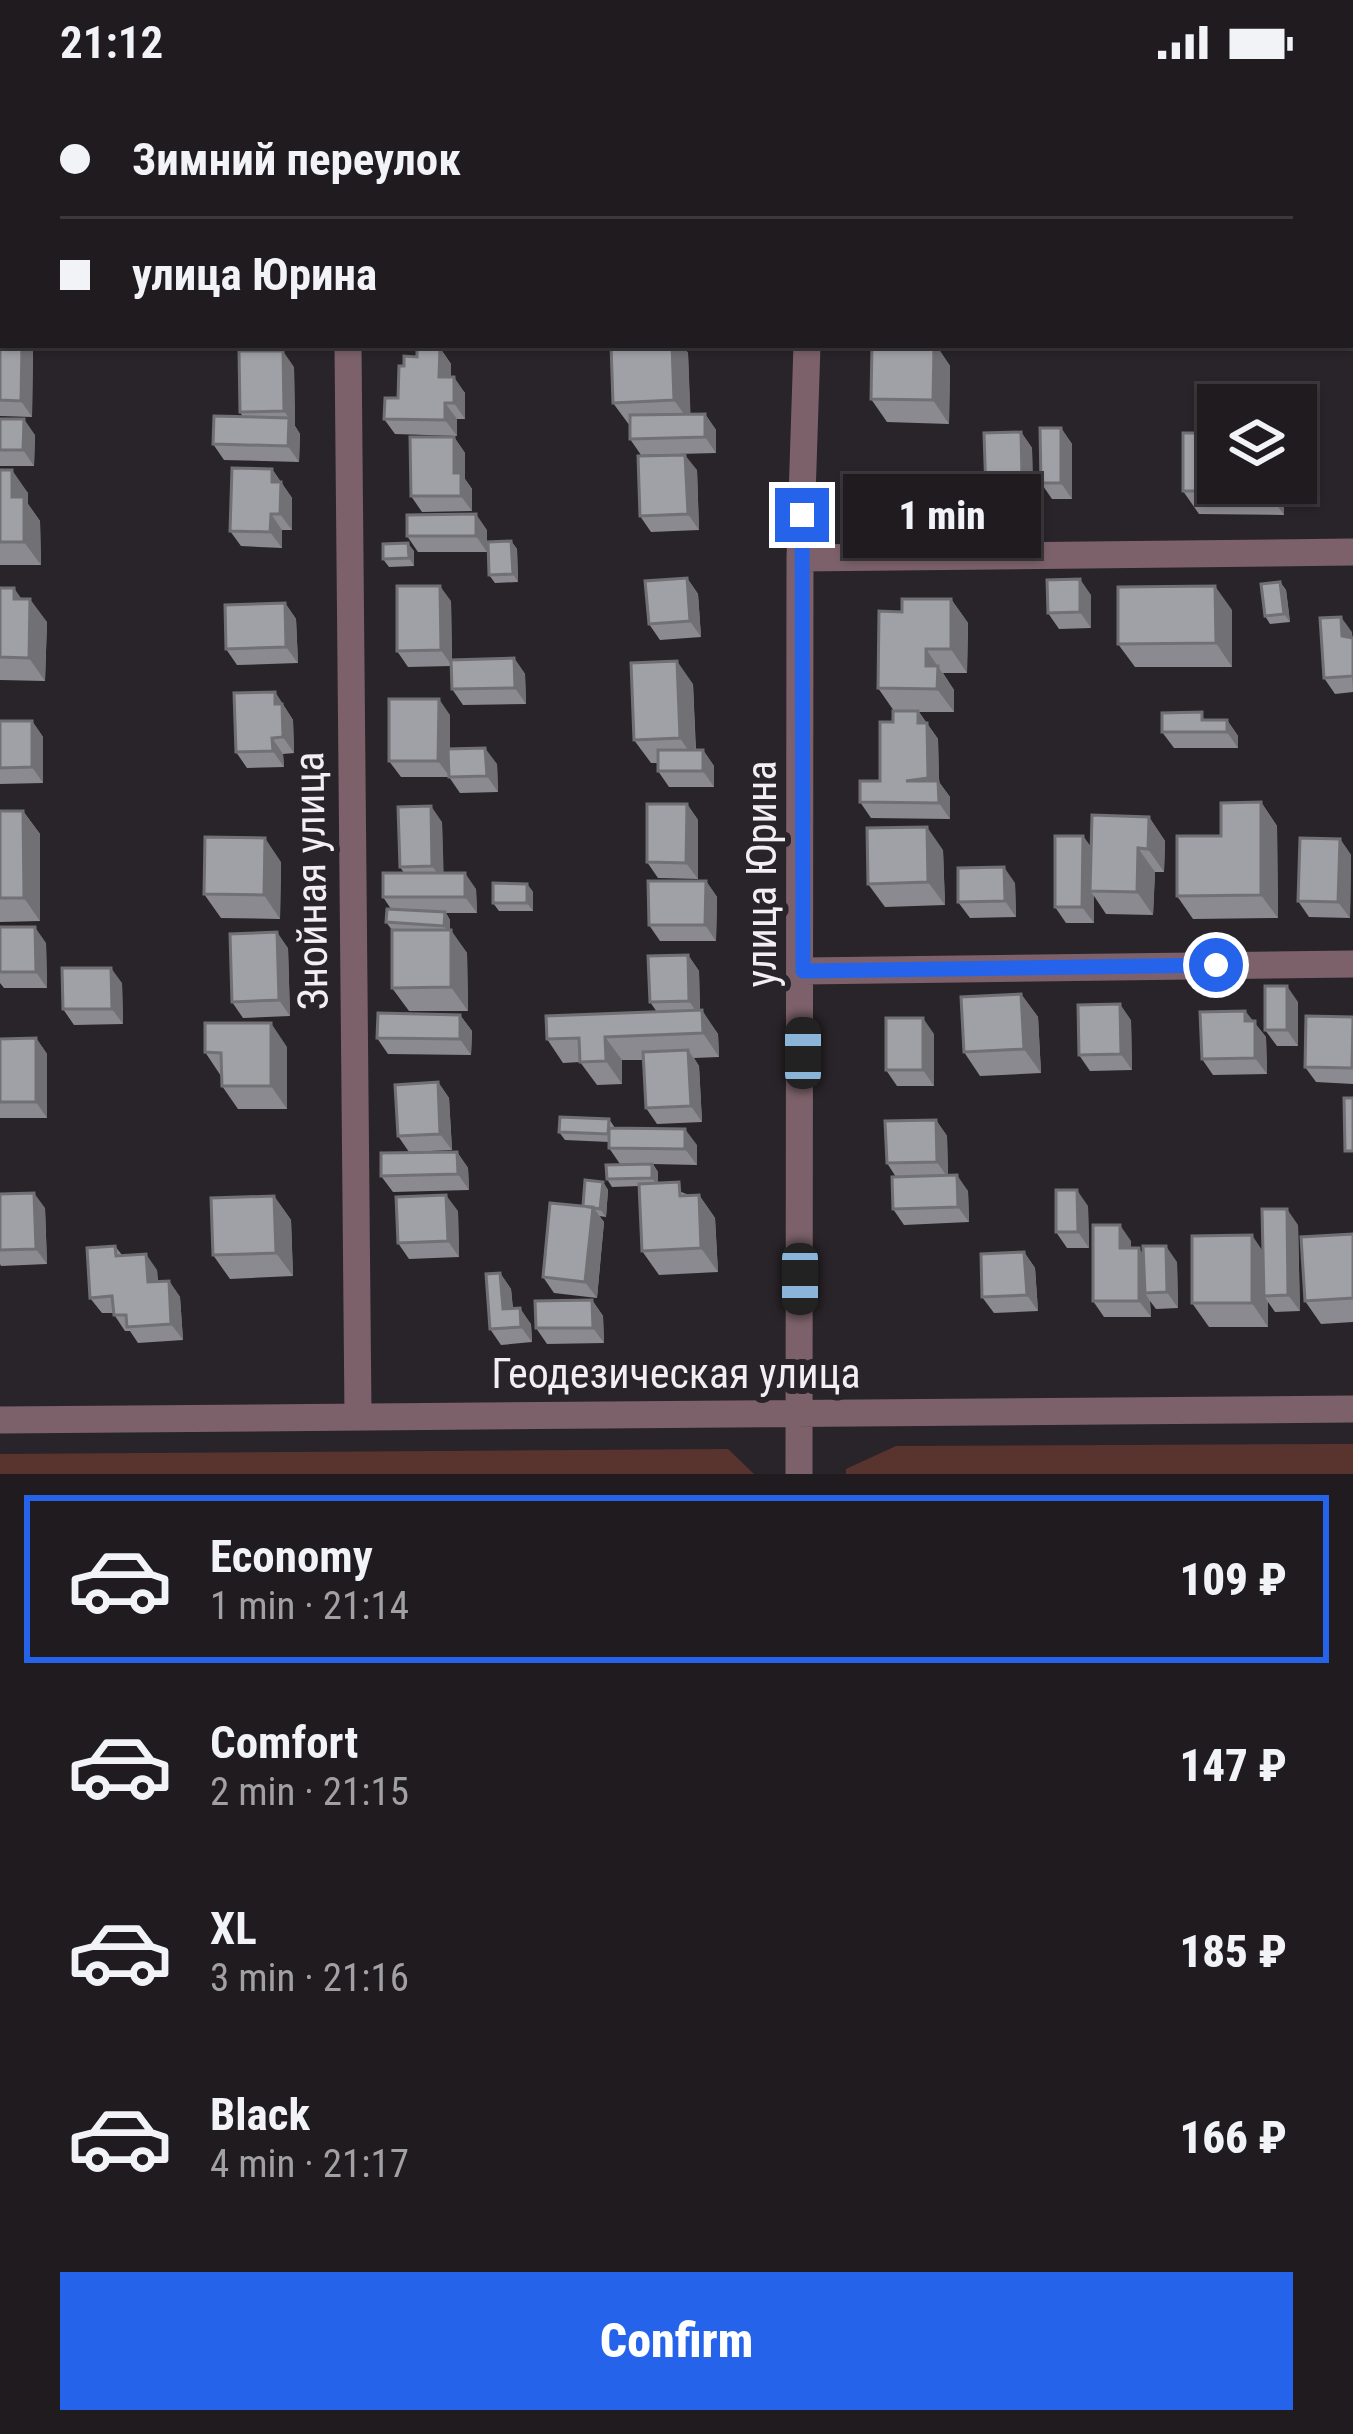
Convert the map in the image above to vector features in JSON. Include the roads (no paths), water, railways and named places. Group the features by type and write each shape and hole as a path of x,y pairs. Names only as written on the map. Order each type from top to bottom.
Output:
{"street":[{"name":"Знойная улица","path":"348,348 358,1416"},
{"name":"улица Юрина","path":"799,1474 800,558 807,348"},
{"path":"800,558 1353,552"},
{"path":"803,971 1353,964"},
{"name":"Геодезическая улица","path":"0,1420 1353,1409"}]}
